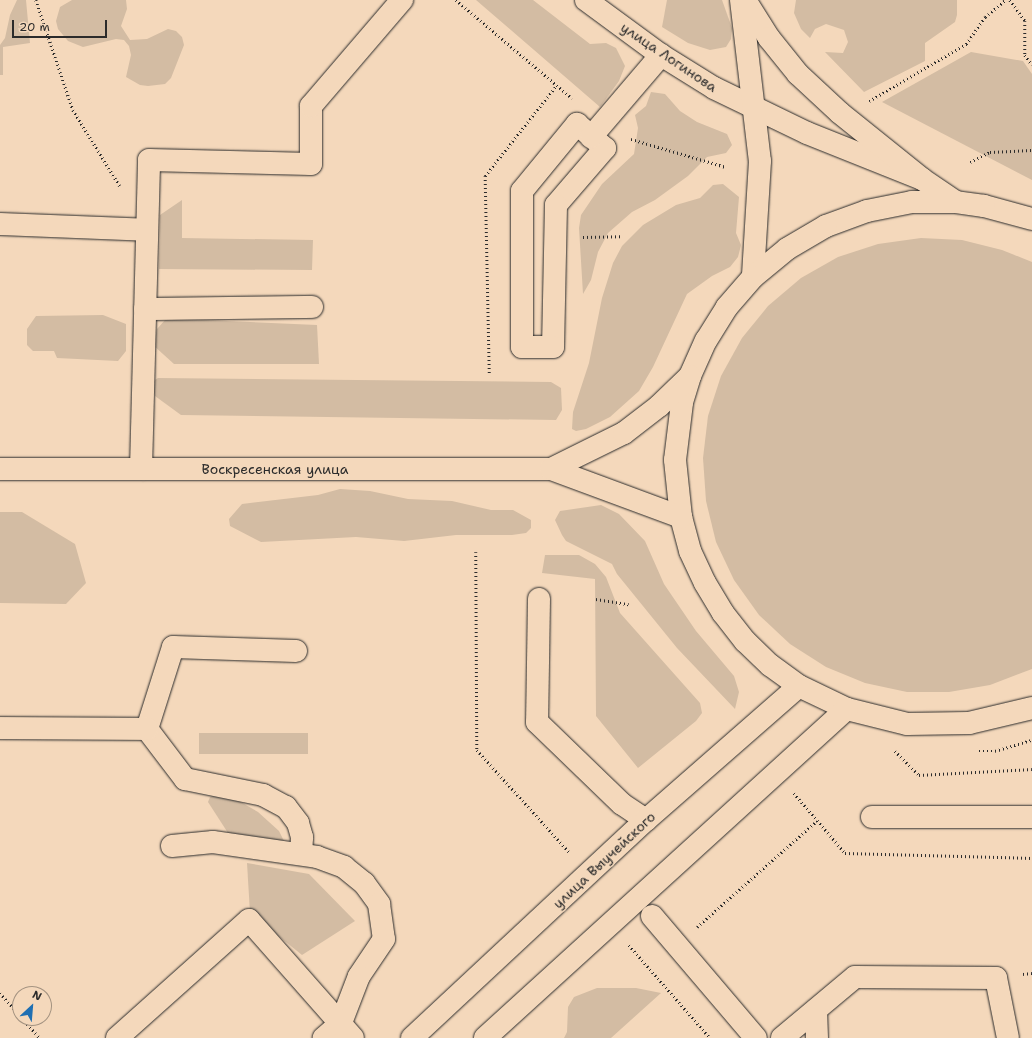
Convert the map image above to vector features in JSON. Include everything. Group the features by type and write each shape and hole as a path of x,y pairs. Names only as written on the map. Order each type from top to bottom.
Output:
{"main road":[{"path":"141,469 149,160 310,164 311,106 402,0"},
{"name":"улица Логинова","path":"586,0 661,55 714,88 755,110 922,178"},
{"path":"741,0 760,161 753,277"},
{"path":"745,0 769,38 798,74 840,113 922,178 956,202"},
{"path":"591,137 661,55"},
{"path":"577,124 591,137 605,148 556,205 554,347 522,347 522,191 577,124"},
{"path":"1032,219 984,206 956,202 912,202 868,211 826,226 787,249 753,277 727,307 714,326 690,376 677,432 676,489 681,517 696,564 723,613 755,651 799,686 847,709 900,722 938,725 1000,718 1032,708"},
{"path":"0,224 147,230"},
{"path":"145,309 312,307"},
{"name":"Воскресенская улица","path":"551,469 624,433 659,406 690,376"},
{"name":"Воскресенская улица","path":"0,469 551,469 681,517"},
{"path":"539,599 536,722 622,804 646,820"},
{"path":"147,729 173,648 296,651"},
{"name":"улица Выучейского","path":"412,1038 646,820 799,686"},
{"path":"485,1038 847,709"},
{"path":"0,728 147,729"},
{"path":"147,729 185,779 263,795 286,807 298,824 302,837 301,854"},
{"path":"872,817 1032,817"},
{"path":"172,846 214,842 317,857 344,867 364,883 379,904 384,939 359,976 347,1030"},
{"path":"652,916 756,1038"},
{"path":"117,1038 249,920 347,1030"},
{"path":"782,1038 855,977 996,978 1008,1038"},
{"path":"816,1010 817,1038"},
{"path":"324,1038 347,1030"}],"path":[{"path":"36,0 73,110 122,190"},
{"path":"865,104 966,44 985,18 1005,0"},
{"path":"1010,0 1025,21 1025,55 1032,65"},
{"path":"970,162 990,152 1032,150"},
{"path":"476,552 477,750 570,853"},
{"path":"596,599 629,604"},
{"path":"893,749 919,775 1032,769"},
{"path":"793,792 845,853 1032,858"},
{"path":"677,945 818,821"},
{"path":"625,940 710,1038"},
{"path":"0,993 12,1006"},
{"path":"29,1026 40,1038"}],"shaded area":[{"path":"17,0 26,0 30,43 3,47 3,75 0,75 0,45 5,38 10,15"},
{"path":"72,0 126,0 127,9 121,26 130,40 147,39 168,29 176,31 182,37 184,45 171,78 165,84 148,86 140,85 126,77 131,55 129,46 124,40 116,39 83,47 68,41 58,29 56,21 60,7"},
{"path":"476,0 533,0 590,44 606,43 616,48 625,66 619,81 600,107"},
{"path":"667,0 722,0 732,28 731,39 726,47 710,50 688,43 662,27"},
{"path":"796,0 957,0 957,15 955,22 925,43 925,61 864,92 825,52 843,53 848,42 844,30 826,24 815,29 810,38 801,29 794,13"},
{"path":"971,52 1023,61 1032,74 1032,180 882,102"},
{"path":"651,92 665,94 680,111 697,122 727,134 732,145 726,153 707,157 688,176 655,200 632,212 608,233 598,252 591,280 583,294 579,228 581,215 602,184 634,154 638,128 635,115 646,106"},
{"path":"723,184 739,197 736,233 741,245 738,257 730,267 712,276 687,294 653,367 639,391 610,417 586,429 576,431 572,429 573,412 589,363 602,298 613,263 622,246 643,225 676,205 700,198 713,185"},
{"path":"182,200 182,238 313,240 312,270 159,269 160,215"},
{"path":"921,238 962,240 1002,250 1032,262 1032,669 990,685 949,692 907,692 865,683 826,667 790,644 759,615 734,580 716,542 706,501 703,458 708,416 721,376 742,338 768,306 801,278 838,257 878,244"},
{"path":"103,315 126,324 126,351 118,361 57,358 54,351 33,351 27,345 27,329 36,316"},
{"path":"184,319 317,325 319,364 174,364 153,345 157,329 165,320"},
{"path":"158,378 551,382 561,388 562,410 556,420 181,415 155,396 152,382"},
{"path":"340,489 370,491 408,499 452,501 491,510 513,510 531,520 531,528 526,533 512,535 456,535 404,541 356,537 261,542 230,526 229,519 242,504 318,495"},
{"path":"601,505 619,514 645,541 664,584 696,631 734,676 739,692 735,709 677,648 617,574 612,564 566,541 562,535 555,520 560,511"},
{"path":"0,512 22,512 75,544 86,583 66,604 0,603"},
{"path":"545,555 579,555 595,564 606,577 620,613 700,703 702,713 696,721 638,768 596,716 595,579 542,573"},
{"path":"199,733 308,733 308,754 199,754"},
{"path":"216,795 232,797 258,812 279,831 284,841 280,845 228,833 208,802 210,797"},
{"path":"247,863 309,874 355,921 302,955 250,913"},
{"path":"597,988 636,988 661,993 611,1038 564,1038 567,1032 568,1007 574,997"}]}
